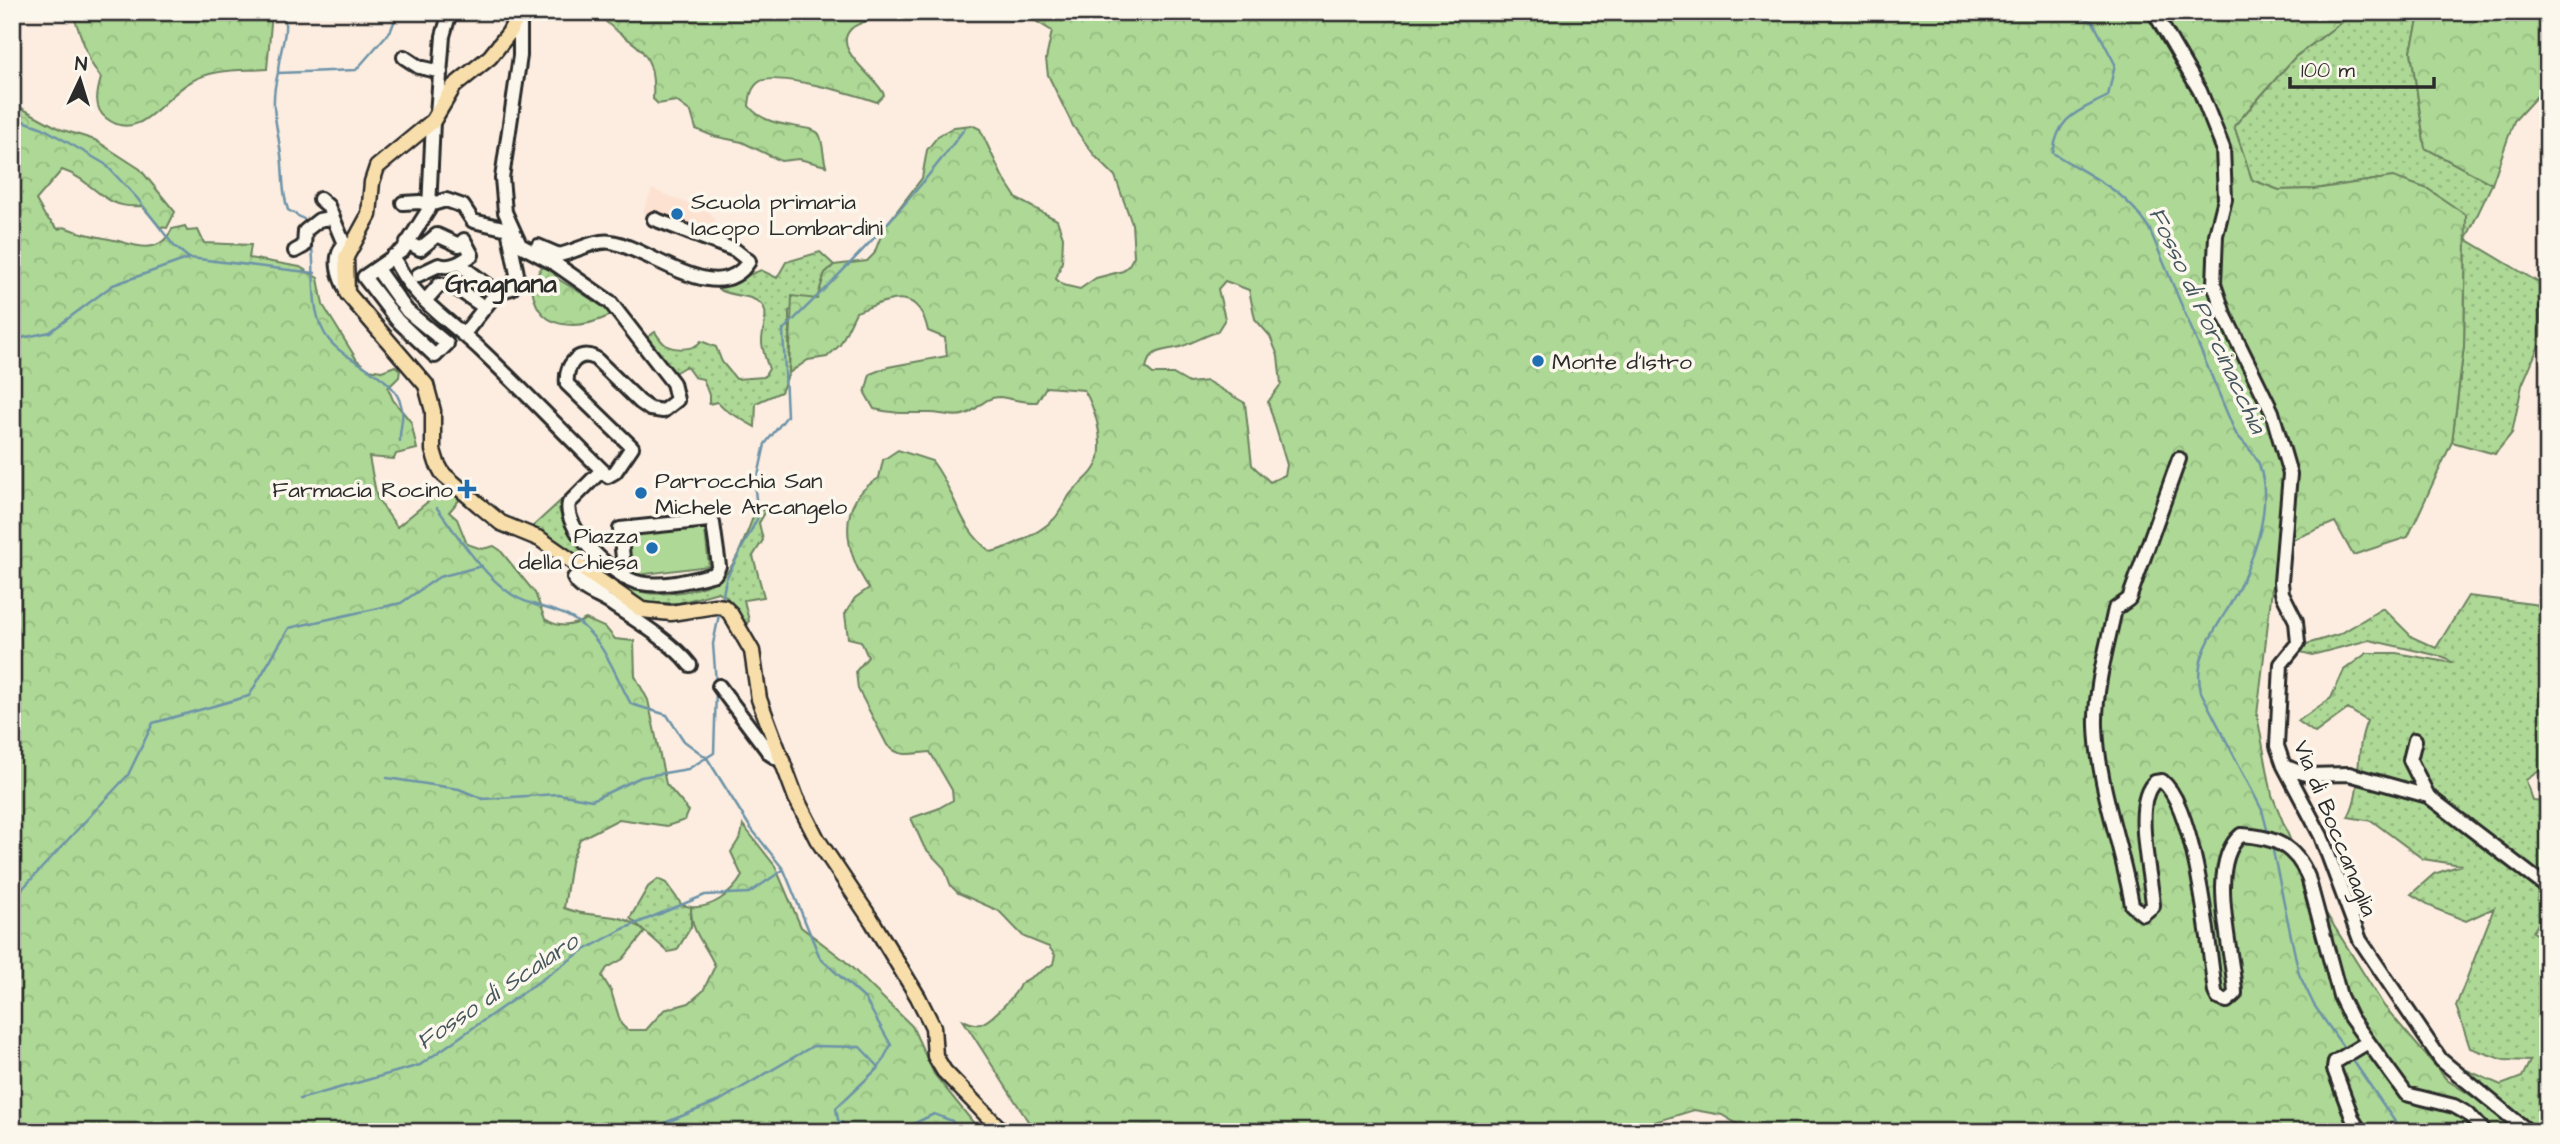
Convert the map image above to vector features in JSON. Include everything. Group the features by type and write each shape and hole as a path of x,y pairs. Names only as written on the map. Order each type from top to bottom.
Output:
{"main road":[{"path":"520,13 490,57 454,86 435,118 377,167 372,182 369,215 346,257 347,292 426,385 433,411 433,450 443,474 501,523 540,540 631,605 655,613 720,606 736,621 752,651 755,685 796,799 817,839 872,921 918,997 933,1027 935,1056 944,1071 1003,1132"}],"street":[{"path":"447,344 435,356 397,320 364,277 403,250 429,205 443,36 450,12"},
{"name":"Via di Boccanaglia","path":"2154,12 2200,91 2223,148 2225,199 2216,235 2214,284 2224,314 2272,412 2290,474 2281,582 2282,593 2296,621 2298,643 2281,664 2277,746 2284,766 2321,836 2360,940 2397,999 2451,1071 2529,1132"},
{"path":"393,256 401,275 431,310 463,335 608,476 615,472 632,447 567,384 568,367 576,358 590,355 595,358 650,409 663,411 673,406 676,390 610,302 557,265 520,244 505,212 502,178 520,56 520,13"},
{"path":"404,57 419,67 442,72"},
{"path":"295,251 304,246 305,231 325,219 328,206 320,199"},
{"path":"403,203 420,202 429,205 446,200 463,205 473,221 513,231 559,256 609,241 709,280 721,281 735,275 749,261 735,250 654,219"},
{"path":"325,219 344,244 338,257 339,276 347,292"},
{"path":"440,231 459,245 464,240 472,255 461,262 423,272 420,249 440,231"},
{"path":"463,335 497,292 512,288 517,274 513,231"},
{"path":"407,242 420,249"},
{"path":"461,262 467,271 497,292"},
{"path":"425,301 440,284 459,290 484,307"},
{"path":"2179,458 2129,599 2115,609 2098,691 2096,725 2101,773 2132,905 2143,914 2153,906 2144,836 2148,789 2155,782 2161,781 2171,790 2185,820 2210,939 2215,992 2218,999 2227,1001 2235,994 2224,912 2224,881 2234,840 2241,835 2284,843 2301,861 2344,1009 2363,1044 2406,1094 2454,1106 2468,1114 2485,1132"},
{"path":"602,470 569,503 568,516 591,550 625,578 655,585 715,574 719,566 712,521 620,529 625,578"},
{"path":"607,589 601,592 574,578 578,585 611,603 670,645 690,665"},
{"path":"719,686 770,754 783,762"},
{"path":"2415,740 2410,760 2428,796"},
{"path":"2284,766 2308,775 2349,775 2428,796 2548,888"},
{"path":"2361,1132 2353,1120 2334,1069 2335,1062 2340,1057 2363,1044"}],"shaded area":[{"path":"652,189 710,212 720,228 722,238 732,243 728,251 646,222 643,211"}],"green space":[{"path":"72,12 272,12 267,69 228,71 201,77 182,88 141,122 130,126 118,125 99,110 97,94 101,78 91,63"},
{"path":"597,12 884,12 877,18 855,26 846,37 851,55 884,95 877,102 798,82 768,79 759,82 750,96 749,106 757,114 777,123 807,128 819,134 826,166 799,159 781,161 742,142 713,136 696,129 691,112 676,101 658,104 653,99 653,79 644,54"},
{"path":"1021,12 2355,12 2295,57 2234,126 2252,180 2279,190 2315,189 2393,177 2428,189 2466,215 2464,346 2452,442 2408,537 2353,555 2335,522 2294,539 2272,589 2257,715 2272,795 2309,886 2384,1006 2447,1080 2489,1107 2513,1132 1751,1132 1722,1115 1694,1110 1622,1132 1035,1132 963,1020 978,1024 990,1018 1009,1001 1020,984 1053,964 1055,955 1049,947 1024,937 999,911 958,893 951,886 944,868 924,847 911,818 953,800 952,790 930,752 902,754 887,745 858,689 856,671 868,657 861,641 848,638 845,614 855,598 869,588 854,559 848,528 855,501 865,488 879,478 883,460 898,450 932,461 971,531 991,552 1016,543 1054,519 1072,492 1094,469 1100,449 1095,414 1084,390 1046,387 1037,402 999,397 985,401 961,415 874,409 865,393 870,374 888,367 947,356 945,338 928,331 917,307 910,301 901,299 856,312 840,345 827,357 808,360 789,373 792,296 817,299 825,273 834,265 867,261 874,254 884,228 922,178 927,150 938,136 954,127 972,125 980,129 1002,176 1017,199 1057,220 1063,237 1062,262 1056,279 1063,285 1080,289 1096,278 1123,271 1129,265 1134,256 1132,224 1115,176 1095,156 1073,126 1048,75 1046,59 1052,31","holes":["1225,281 1249,290 1255,319 1270,336 1278,356 1281,384 1268,402 1287,465 1285,475 1270,482 1252,465 1245,403 1207,381 1189,383 1173,374 1153,374 1146,368 1155,354 1217,332 1225,319 1218,289"]},
{"path":"2355,12 2420,12 2411,51 2425,147 2492,184 2466,239 2393,177 2315,189 2279,190 2252,180 2234,126 2295,57"},
{"path":"2420,12 2548,12 2548,84 2514,121 2492,184 2425,148 2411,51"},
{"path":"12,103 60,129 95,140 140,169 175,212 167,228 160,227 142,206 117,204 62,170 36,200 45,216 58,229 64,227 148,247 161,242 172,229 185,226 187,231 198,230 204,243 251,245 249,258 300,267 318,278 323,305 357,360 368,369 382,371 395,366 400,370 399,377 388,388 393,400 411,422 417,449 396,454 394,459 369,457 377,498 397,527 447,486 461,498 449,512 457,519 467,544 482,549 494,546 500,550 535,593 545,619 565,625 586,619 606,628 615,639 634,641 635,676 648,700 666,784 689,811 685,820 667,826 619,819 580,839 571,862 564,908 586,914 616,917 645,932 623,959 607,968 602,976 611,991 621,1024 627,1030 646,1030 664,1010 689,1003 703,991 715,966 693,924 691,907 706,906 720,899 733,889 742,876 731,852 741,836 743,825 775,866 801,927 844,960 912,1026 934,1074 981,1132 12,1132"},
{"path":"2466,239 2541,284 2540,343 2522,385 2512,433 2495,454 2452,442 2464,346"},
{"path":"820,252 834,265 825,273 817,299 789,311 789,373 781,392 756,403 755,427 717,402 709,404 709,395 703,379 694,377 686,366 671,375 645,339 655,332 664,344 679,349 694,347 701,341 716,347 722,362 736,379 764,377 769,369 762,343 764,307 753,299 717,288 761,270 777,278 786,262"},
{"path":"549,267 558,279 611,311 611,315 585,324 572,325 560,324 550,319 541,312 532,285 541,268"},
{"path":"568,494 559,509 571,530 594,556 621,580 642,592 651,593 694,589 721,578 737,556 757,507 766,511 759,523 763,540 753,556 764,597 744,600 749,621 746,624 726,596 718,592 679,603 645,603 633,599 556,541 530,529"},
{"path":"704,522 709,566 630,576 624,531"},
{"path":"2468,596 2548,606 2548,765 2526,780 2532,801 2548,802 2548,909 2533,932 2548,940 2548,1132 2537,1132 2509,1105 2455,1065 2501,1085 2522,1077 2530,1061 2504,1060 2470,1048 2456,1006 2494,908 2466,921 2436,909 2411,894 2434,874 2461,865 2423,859 2372,821 2348,817 2356,794 2360,746 2367,721 2348,709 2315,733 2298,721 2331,698 2344,670 2367,653 2396,653 2453,663 2444,657 2369,640 2312,655 2290,649 2340,634 2383,608 2412,637 2436,648"},
{"path":"658,879 666,883 682,905 691,907 691,927 677,950 668,952 630,918 648,887"}],"waterway":[{"path":"278,73 285,27 283,12"},
{"path":"308,225 307,221 288,210 284,195 274,105 278,73 356,70 391,30 398,12"},
{"name":"Fosso di Porcinacchia","path":"2071,12 2093,22 2115,64 2108,96 2079,111 2065,122 2059,130 2053,153 2117,193 2149,228 2236,434 2259,464 2264,500 2258,538 2237,592 2210,638 2202,658 2199,680 2201,692 2262,810 2268,833"},
{"path":"12,117 43,128 105,164 137,198 174,246 189,258"},
{"path":"722,600 726,579 758,517 755,490 765,444 787,416 783,330 878,233 965,128"},
{"path":"310,235 315,303 322,328 338,349 382,378 398,397 402,409 400,441"},
{"path":"12,340 50,332 113,285 190,258 315,273"},
{"path":"437,508 471,554 490,576 511,594 569,617 587,630 606,656 631,704 667,715 684,741 707,758 750,827 784,870 820,958 865,999 891,1045 879,1067 836,1108 838,1120 847,1126 907,1127 934,1114 952,1121 960,1132"},
{"path":"12,900 128,775 153,723 249,696 289,628 401,603 439,577 482,566"},
{"path":"716,683 713,644 720,610"},
{"path":"387,778 459,789 483,799 558,794 592,800 641,777 688,769 714,753 716,690"},
{"name":"Fosso di Porcinacchia","path":"2272,846 2299,974 2314,1005 2346,1051"},
{"name":"Fosso di Scalaro","path":"300,1099 420,1065 581,952 623,929 705,895 749,893 783,870"},
{"path":"642,1132 719,1101 813,1046 860,1047 879,1067"},
{"name":"Fosso di Porcinacchia","path":"2350,1056 2402,1132"}],"place":[{"name":"Scuola primaria Iacopo Lombardini","path":"677,214"},
{"name":"Monte d'Istro","path":"1538,361"},
{"name":"Farmacia Rocino","path":"467,489"},
{"name":"Parrocchia San Michele Arcangelo","path":"641,493"},
{"name":"Piazza della Chiesa","path":"652,548"}],"district":[{"name":"Gragnana","path":"501,283"}]}
